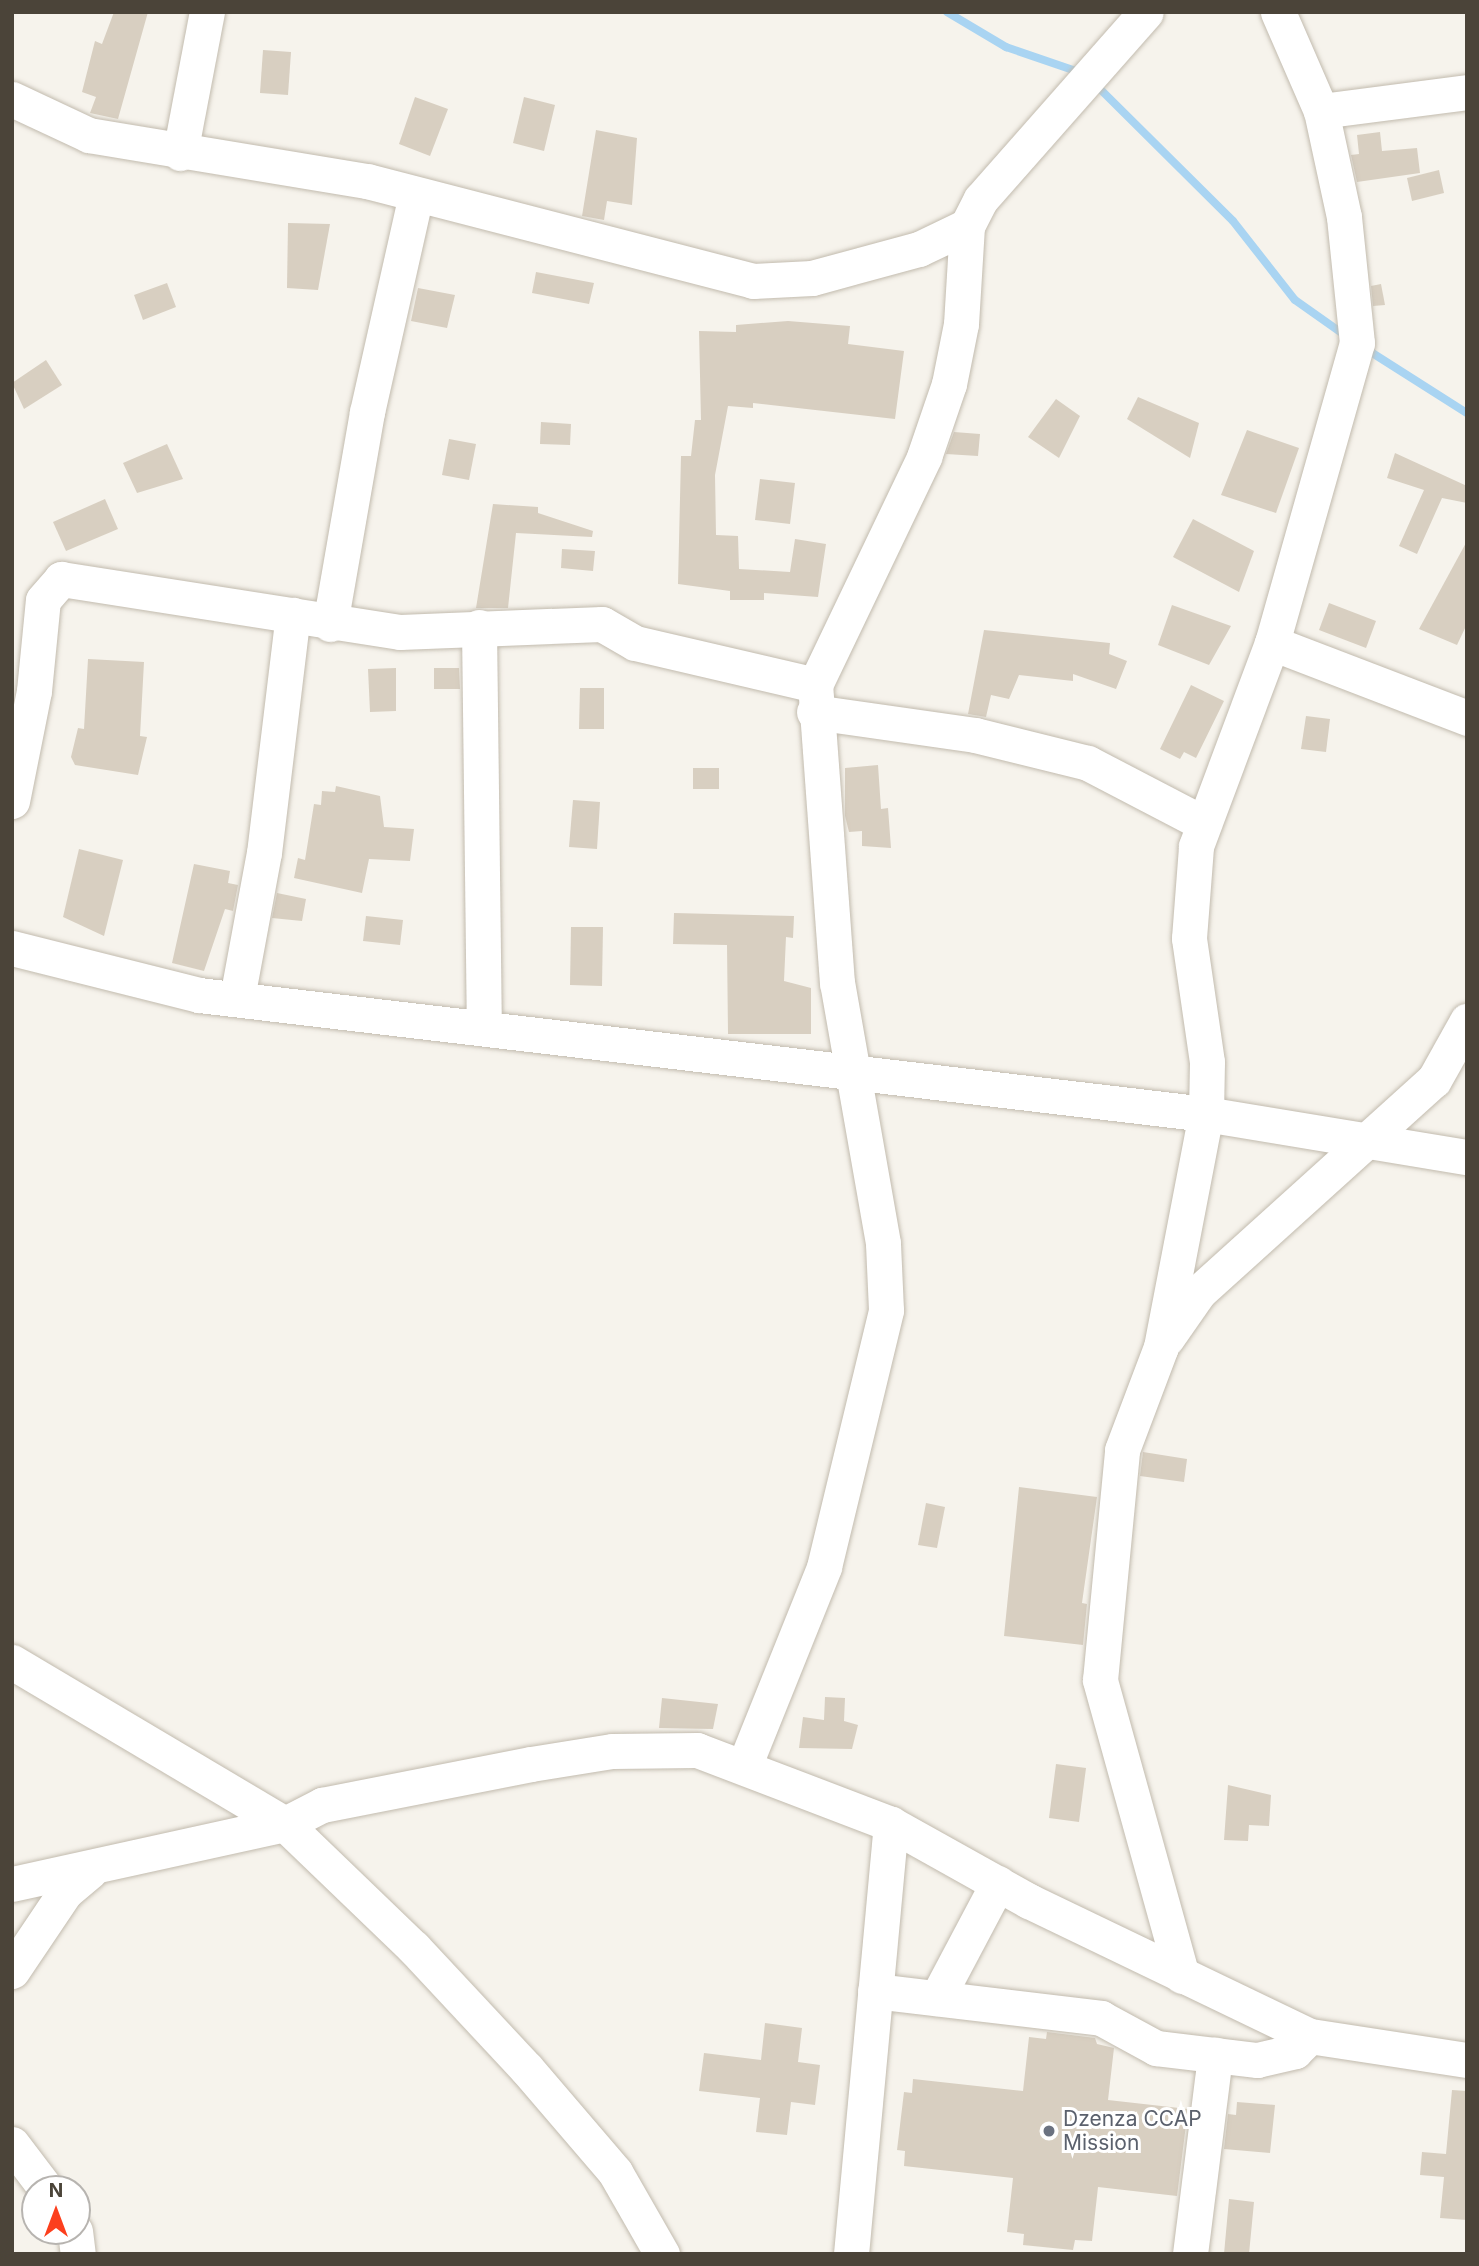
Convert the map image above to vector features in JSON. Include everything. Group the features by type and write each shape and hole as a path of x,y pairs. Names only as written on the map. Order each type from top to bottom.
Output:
{"street":[{"path":"180,153 206,12"},
{"path":"745,1764 824,1567 886,1310 883,1243 857,1074 838,982 815,699 924,457 949,384 961,324 967,226 981,199 1146,12"},
{"path":"1182,1976 1100,1680 1122,1450 1161,1347 1206,1114 1207,1062 1189,938 1189,889 1203,822 1272,643 1357,344 1344,217 1321,111 1278,12"},
{"path":"1321,111 1467,92"},
{"path":"20,113 89,135 180,153 367,181 772,283 895,256 967,226"},
{"path":"330,624 367,412 415,195"},
{"path":"12,801 49,586 74,581 232,601 330,624 400,632 602,624 635,643 815,699 1088,763 1203,822"},
{"path":"237,998 264,853 293,615"},
{"path":"479,627 484,1026"},
{"path":"1272,643 1467,718"},
{"path":"12,948 155,989 484,1026 857,1074 1206,1114 1367,1138 1467,1157"},
{"path":"1161,1347 1199,1292 1434,1080 1467,1021"},
{"path":"12,1662 285,1824 414,1948 526,2068 615,2172 662,2254"},
{"path":"12,1884 90,1871 285,1824 323,1805 612,1751 697,1750 745,1764 891,1824 998,1883 1182,1976 1310,2035 1467,2060"},
{"path":"851,2254 891,1824"},
{"path":"12,1971 65,1892 90,1871"},
{"path":"937,1997 998,1883"},
{"path":"875,1991 1101,2018 1156,2048 1215,2055 1276,2059 1310,2035"},
{"path":"1190,2254 1215,2055"},
{"path":"12,2144 35,2175"}],"building":[{"path":"114,12 148,12 118,119 90,113 96,97 82,92 95,41 102,44"},
{"path":"263,50 291,52 288,95 260,93"},
{"path":"415,97 448,109 430,156 399,144"},
{"path":"524,97 555,105 544,151 513,143"},
{"path":"596,130 637,138 632,205 607,201 604,220 582,216"},
{"path":"1380,132 1382,151 1417,148 1420,173 1357,182 1351,155 1359,154 1357,135"},
{"path":"1439,170 1444,193 1412,201 1407,178"},
{"path":"288,223 330,224 318,290 287,288"},
{"path":"536,272 594,283 589,304 532,293"},
{"path":"167,283 176,307 143,320 134,295"},
{"path":"1381,284 1385,305 1373,306 1371,286"},
{"path":"418,288 455,295 447,328 411,321"},
{"path":"788,321 850,326 848,344 904,351 895,419 753,403 753,408 728,406 715,475 716,535 738,536 739,569 790,572 795,539 826,544 818,597 764,593 764,600 730,600 730,591 678,584 681,456 691,456 695,420 701,420 699,331 736,332 736,325"},
{"path":"46,360 62,385 24,409 12,383"},
{"path":"1138,397 1199,423 1190,458 1127,419"},
{"path":"1056,399 1080,416 1059,458 1028,437"},
{"path":"541,422 571,424 570,445 540,444"},
{"path":"1247,430 1299,448 1276,513 1221,495"},
{"path":"954,432 980,434 978,456 946,454"},
{"path":"449,439 476,444 469,480 442,475"},
{"path":"167,444 183,479 137,493 123,463"},
{"path":"1395,453 1467,486 1467,503 1442,498 1417,554 1399,546 1424,490 1387,478"},
{"path":"760,479 795,483 790,524 755,520"},
{"path":"105,499 118,529 66,551 53,522"},
{"path":"493,504 538,507 538,513 593,531 592,537 516,533 508,608 476,608"},
{"path":"1193,519 1254,551 1239,592 1173,557"},
{"path":"1467,541 1467,624 1457,645 1419,629"},
{"path":"562,549 595,551 593,571 561,568"},
{"path":"1329,603 1376,621 1366,648 1319,630"},
{"path":"1172,605 1231,626 1209,665 1158,645"},
{"path":"984,630 1110,643 1109,654 1127,661 1116,689 1073,674 1073,681 1019,675 1009,699 991,695 986,717 968,714"},
{"path":"88,659 144,662 140,736 147,737 138,775 75,765 71,757 78,728 84,729"},
{"path":"396,668 396,711 370,712 368,669"},
{"path":"434,668 459,668 460,689 434,689"},
{"path":"1191,685 1224,701 1196,758 1184,752 1180,759 1160,749"},
{"path":"580,688 604,688 604,729 579,729"},
{"path":"1306,716 1330,719 1326,752 1301,749"},
{"path":"878,765 881,809 888,808 891,848 862,846 862,831 849,832 845,816 845,768"},
{"path":"693,768 719,768 719,789 693,789"},
{"path":"336,786 380,796 384,827 414,829 410,861 369,859 362,893 294,878 298,858 305,860 314,804 321,805 322,791 335,792"},
{"path":"573,800 600,802 597,849 569,847"},
{"path":"79,849 123,860 104,936 63,917"},
{"path":"194,864 230,871 228,883 238,885 233,911 225,909 204,971 172,963"},
{"path":"277,893 306,899 302,921 272,918"},
{"path":"674,913 794,916 793,938 786,937 784,981 811,988 811,1034 728,1034 727,945 673,944"},
{"path":"366,916 403,920 400,945 363,941"},
{"path":"571,927 603,927 602,986 570,985"},
{"path":"1143,1452 1187,1459 1184,1482 1140,1476"},
{"path":"1019,1487 1097,1497 1082,1603 1087,1604 1083,1645 1004,1636"},
{"path":"926,1503 945,1507 937,1548 918,1545"},
{"path":"825,1697 845,1698 844,1721 858,1725 852,1749 799,1748 803,1717 824,1720"},
{"path":"662,1698 718,1704 713,1729 659,1728"},
{"path":"1056,1764 1086,1768 1079,1822 1049,1818"},
{"path":"1228,1785 1271,1795 1269,1826 1249,1825 1248,1841 1224,1840"},
{"path":"765,2023 802,2028 798,2062 820,2065 815,2105 791,2102 787,2135 756,2132 760,2098 699,2091 704,2053 761,2060"},
{"name":"Dzenza CCAP Mission","path":"1047,2032 1095,2038 1097,2044 1114,2048 1108,2100 1188,2109 1177,2196 1098,2187 1092,2241 1075,2240 1073,2250 1023,2245 1024,2234 1007,2232 1013,2178 904,2166 905,2151 897,2150 904,2092 912,2093 913,2079 1023,2091 1029,2037 1046,2039"},
{"path":"1452,2090 1467,2091 1467,2220 1440,2218 1444,2177 1420,2175 1422,2152 1446,2154"},
{"path":"1237,2102 1275,2105 1270,2153 1224,2149 1228,2114 1236,2115"},
{"path":"1229,2199 1254,2202 1249,2254 1224,2254"}],"waterway":[{"path":"947,12 1006,47 1079,72"},
{"path":"1095,84 1233,221 1295,300 1346,336"},
{"path":"1366,349 1467,413"}],"place":[{"name":"Dzenza CCAP Mission","path":"1049,2131"}]}
